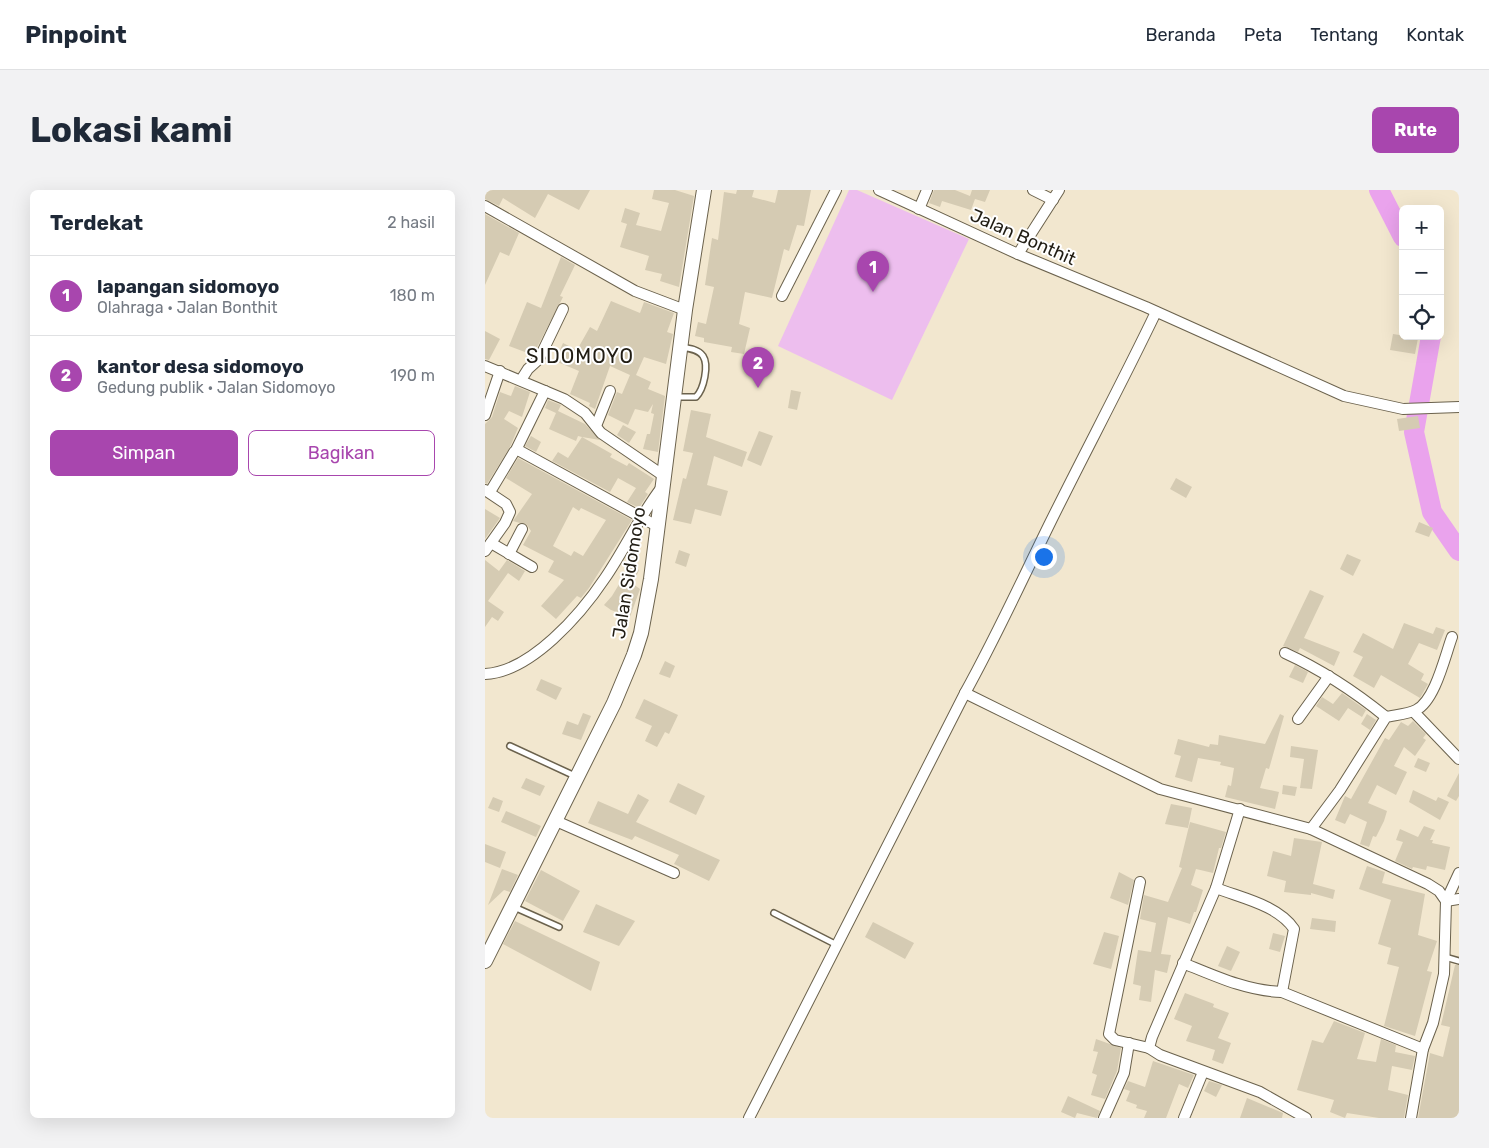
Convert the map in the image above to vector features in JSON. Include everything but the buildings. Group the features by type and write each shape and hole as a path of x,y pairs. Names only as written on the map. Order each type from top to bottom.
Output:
{"main road":[{"name":"Jalan Sidomoyo","path":"485,961 578,777 634,655 646,611 685,310 704,190"}],"street":[{"path":"783,296 836,190"},
{"path":"919,209 927,190"},
{"path":"1033,190 1053,200"},
{"path":"1018,254 1059,190"},
{"name":"Jalan Bonthit","path":"885,191 919,209 1018,254 1156,312 1344,396 1403,409 1459,407"},
{"path":"485,206 635,290 685,310"},
{"path":"521,380 528,369 539,359 563,309"},
{"path":"749,1118 965,693 993,643 1049,524 1123,382 1156,312"},
{"path":"485,366 564,399 585,413 601,433 663,481 605,578 582,608 545,646 508,670 485,674"},
{"path":"485,415 500,371"},
{"path":"532,567 509,554 488,547 510,512 506,504 487,491 516,450 545,391"},
{"path":"597,426 611,391"},
{"path":"516,450 657,526"},
{"path":"509,554 523,530"},
{"path":"1311,829 1340,790 1385,717 1414,712 1421,708 1433,690 1451,637"},
{"path":"1285,653 1358,694 1385,717"},
{"path":"1299,719 1329,676"},
{"path":"965,693 1161,789 1311,829 1428,884 1439,891 1446,902"},
{"path":"1414,712 1459,759"},
{"path":"1149,1048 1216,888 1240,809"},
{"path":"556,821 674,873"},
{"path":"1411,1118 1423,1049 1433,1023 1444,974 1446,902 1459,873"},
{"path":"1140,882 1109,1034 1115,1040 1149,1048 1160,1055 1260,1092 1306,1118"},
{"path":"1216,888 1263,906 1281,916 1294,929 1282,992"},
{"path":"1446,902 1459,899"},
{"path":"1183,963 1236,984 1257,990 1282,992 1423,1049"},
{"path":"1104,1118 1124,1073 1129,1043"},
{"path":"1184,1118 1203,1072"}],"lane":[{"path":"675,397 696,397 703,382 705,362 701,354 692,349 681,347"},
{"path":"510,746 578,777"},
{"path":"513,907 559,927"},
{"path":"774,913 837,946"},
{"path":"1445,957 1459,961"}],"shaded area":[{"path":"849,190 857,190 969,239 892,400 778,346"}],"waterway":[{"path":"1379,190 1399,229"},
{"path":"1430,340 1414,432 1432,512 1459,551"}],"place":[{"name":"lapangan sidomoyo","path":"873,292"},
{"name":"kantor desa sidomoyo","path":"758,388"}],"district":[{"name":"SIDOMOYO","path":"580,356"}]}
